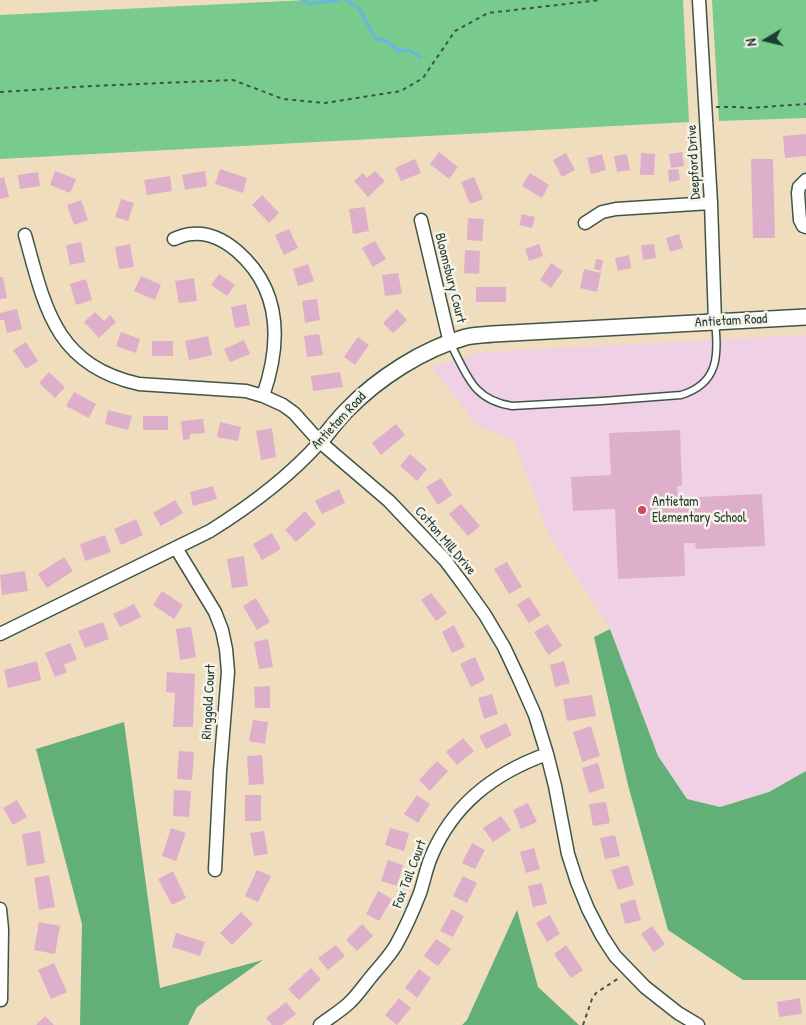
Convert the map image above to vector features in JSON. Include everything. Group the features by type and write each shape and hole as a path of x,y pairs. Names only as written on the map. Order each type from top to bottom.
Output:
{"street":[{"name":"Deepford Drive","path":"699,0 711,203 715,322"},
{"path":"806,180 799,187 798,193 800,220 803,226 806,227"},
{"path":"586,223 602,212 616,209 711,203"},
{"name":"Bloomsbury Court","path":"421,220 450,343"},
{"path":"174,239 191,234 220,238 244,257 264,284 274,320 275,340 270,376 263,396"},
{"name":"Cotton Mill Drive","path":"25,235 39,289 52,320 60,335 71,348 91,366 106,374 139,384 246,391 283,405 294,413 320,442 389,501 445,560 485,615 504,647 535,715 555,786 568,854 588,909 602,936 615,956 645,987 661,1001 698,1025"},
{"name":"Antietam Road","path":"0,634 210,531 231,518 265,494 290,472 370,388 409,361 450,343 467,337 493,334 806,317"},
{"name":"Ringgold Court","path":"176,548 215,612 222,630 226,649 228,672 215,870"},
{"name":"Fox Tail Court","path":"320,1025 350,1003 394,948 408,922 437,844 460,810 488,784 512,769 547,754"},
{"path":"0,909 2,929 1,1000"}],"lane":[{"path":"450,343 473,385 485,397 501,404 512,406 681,395 700,387 712,372 717,343 715,322"}],"path":[{"path":"0,92 233,80 283,99 325,103 400,91 423,78 455,31 488,13 600,0"},
{"path":"706,108 749,108 806,104"},
{"path":"583,1025 596,993 616,981 628,970"}],"shaded area":[{"path":"806,335 806,771 769,792 719,807 687,799 658,756 610,629 550,537 514,441 477,425 431,367 481,352"}],"green space":[{"path":"306,0 683,0 689,122 0,159 0,15"},
{"path":"712,0 806,0 806,118 719,121"},
{"path":"610,629 658,756 687,799 720,807 769,792 806,771 806,980 743,980 668,930 628,785 594,637"},
{"path":"124,722 160,988 263,960 197,1007 188,1025 80,1025 82,924 36,749"},
{"path":"517,910 538,987 579,1025 462,1025 467,1020"}],"building":[{"path":"806,134 806,156 785,158 783,136"},
{"path":"439,152 458,167 449,179 430,164"},
{"path":"682,152 684,166 671,168 669,154"},
{"path":"566,153 575,170 562,177 553,160"},
{"path":"641,153 655,154 654,175 640,175"},
{"path":"602,154 606,170 591,174 587,158"},
{"path":"627,154 630,170 617,172 614,156"},
{"path":"415,159 421,173 401,181 395,168"},
{"path":"751,159 773,159 775,238 753,238"},
{"path":"220,169 247,178 243,193 215,184"},
{"path":"678,169 680,180 669,182 668,170"},
{"path":"55,171 76,179 70,193 50,185"},
{"path":"205,171 207,186 185,190 182,175"},
{"path":"375,171 385,181 368,197 354,181 363,173 367,178"},
{"path":"38,172 40,186 20,189 18,175"},
{"path":"530,173 549,185 542,198 522,186"},
{"path":"170,176 172,191 147,195 144,180"},
{"path":"4,177 9,197 0,199 0,178"},
{"path":"474,177 483,199 470,204 461,182"},
{"path":"262,195 279,213 269,223 252,205"},
{"path":"121,199 134,203 128,221 115,217"},
{"path":"81,200 88,220 74,225 67,205"},
{"path":"365,207 369,231 353,234 349,209"},
{"path":"522,214 535,217 532,228 519,225"},
{"path":"468,218 484,219 482,241 467,240"},
{"path":"289,229 298,248 284,255 275,235"},
{"path":"679,234 683,248 670,252 666,238"},
{"path":"375,241 386,259 373,267 362,248"},
{"path":"81,242 85,262 70,265 66,245"},
{"path":"130,244 134,267 119,269 115,247"},
{"path":"539,244 543,256 529,261 525,249"},
{"path":"654,244 656,258 643,260 641,245"},
{"path":"465,250 480,251 479,274 464,273"},
{"path":"629,255 631,268 618,271 615,258"},
{"path":"596,259 603,260 601,271 594,269"},
{"path":"551,263 563,271 551,288 540,280"},
{"path":"308,264 314,281 298,286 293,269"},
{"path":"584,269 601,273 597,292 580,288"},
{"path":"398,273 402,294 385,296 382,275"},
{"path":"219,274 235,285 227,296 211,285"},
{"path":"141,276 161,285 155,300 134,291"},
{"path":"0,277 3,277 7,298 0,299"},
{"path":"194,278 197,301 179,303 175,281"},
{"path":"86,279 92,300 76,305 70,284"},
{"path":"476,287 506,287 506,302 476,302"},
{"path":"317,299 320,320 305,323 302,301"},
{"path":"246,304 250,325 235,328 231,307"},
{"path":"17,309 22,329 7,333 4,320 0,320 0,313"},
{"path":"397,309 407,320 393,333 383,323"},
{"path":"95,312 104,321 110,315 116,322 99,338 84,322"},
{"path":"121,332 140,339 136,353 116,346"},
{"path":"319,334 323,355 307,357 304,336"},
{"path":"208,336 212,355 189,360 185,341"},
{"path":"358,337 369,345 355,365 344,357"},
{"path":"244,340 250,354 230,362 224,349"},
{"path":"152,341 173,341 173,356 152,356"},
{"path":"26,342 38,361 26,369 13,350"},
{"path":"49,372 65,387 55,398 39,383"},
{"path":"340,372 343,387 313,391 311,376"},
{"path":"74,392 96,404 89,418 66,406"},
{"path":"108,410 132,416 128,430 105,424"},
{"path":"143,416 168,416 168,430 143,430"},
{"path":"203,419 205,433 190,434 190,439 183,440 181,421"},
{"path":"220,422 241,427 238,441 217,437"},
{"path":"396,424 405,435 381,455 372,443"},
{"path":"272,428 276,457 261,460 256,431"},
{"path":"680,430 682,486 677,486 678,498 762,494 765,546 696,549 695,543 684,543 685,576 618,579 615,509 573,511 571,477 611,475 609,433"},
{"path":"410,454 427,469 417,481 400,466"},
{"path":"441,478 452,495 438,505 426,487"},
{"path":"213,486 217,499 193,506 190,492"},
{"path":"339,489 345,503 322,514 315,501"},
{"path":"175,500 183,513 161,526 153,513"},
{"path":"461,504 480,526 468,536 449,514"},
{"path":"305,511 316,524 296,542 285,530"},
{"path":"136,519 143,535 121,545 114,529"},
{"path":"272,533 281,549 262,560 253,544"},
{"path":"105,535 111,552 85,561 80,544"},
{"path":"244,556 248,586 232,588 227,559"},
{"path":"64,557 73,571 47,588 38,574"},
{"path":"507,562 522,587 509,594 494,569"},
{"path":"25,571 28,591 2,595 0,575"},
{"path":"162,591 183,605 174,619 153,605"},
{"path":"431,593 447,613 436,621 421,600"},
{"path":"529,597 541,615 529,623 517,605"},
{"path":"256,598 270,622 257,630 243,606"},
{"path":"134,604 141,617 120,627 113,614"},
{"path":"103,622 109,639 85,648 78,631"},
{"path":"548,624 562,646 548,655 534,632"},
{"path":"454,625 465,647 452,653 442,632"},
{"path":"191,627 196,657 180,660 176,629"},
{"path":"268,639 273,667 259,669 254,642"},
{"path":"70,643 77,659 64,665 67,672 55,677 45,653"},
{"path":"475,657 485,680 471,687 460,664"},
{"path":"37,661 41,680 8,688 4,670"},
{"path":"564,661 570,683 555,687 550,665"},
{"path":"167,672 195,674 193,727 173,727 175,693 166,692"},
{"path":"270,686 270,708 255,708 254,687"},
{"path":"492,694 498,714 484,719 478,698"},
{"path":"592,695 596,716 567,721 563,699"},
{"path":"253,720 268,722 265,744 249,741"},
{"path":"506,723 512,735 486,749 479,736"},
{"path":"591,726 600,756 582,762 573,732"},
{"path":"463,738 474,751 457,765 446,752"},
{"path":"179,751 194,752 192,780 177,779"},
{"path":"262,755 264,784 249,785 247,756"},
{"path":"437,761 448,771 430,791 419,780"},
{"path":"598,763 605,788 589,793 582,768"},
{"path":"174,790 191,791 189,817 173,816"},
{"path":"245,795 261,795 261,821 245,821"},
{"path":"417,795 430,804 418,823 404,814"},
{"path":"17,800 27,817 13,825 3,808"},
{"path":"606,802 610,823 593,826 589,804"},
{"path":"528,803 537,822 521,829 513,810"},
{"path":"501,816 511,830 493,842 483,828"},
{"path":"171,828 186,833 176,861 162,856"},
{"path":"390,828 409,833 404,851 385,845"},
{"path":"40,831 45,863 27,866 22,834"},
{"path":"264,831 268,854 254,856 250,833"},
{"path":"615,835 620,856 605,859 600,838"},
{"path":"472,843 485,850 475,869 462,863"},
{"path":"534,848 540,869 526,873 520,852"},
{"path":"388,860 403,865 397,886 381,881"},
{"path":"628,865 634,885 618,890 611,870"},
{"path":"257,870 271,876 258,902 245,896"},
{"path":"173,871 186,898 172,905 158,879"},
{"path":"49,875 55,907 39,910 34,878"},
{"path":"463,876 477,883 467,903 453,896"},
{"path":"542,883 547,904 533,907 528,886"},
{"path":"378,891 392,899 379,921 366,914"},
{"path":"635,899 641,920 625,924 620,904"},
{"path":"452,909 464,916 453,937 440,931"},
{"path":"241,912 253,924 232,945 220,933"},
{"path":"550,915 560,934 547,942 536,923"},
{"path":"39,922 60,926 55,954 34,950"},
{"path":"362,924 373,936 357,951 346,940"},
{"path":"652,926 665,944 654,952 641,934"},
{"path":"176,933 205,942 200,956 172,947"},
{"path":"436,939 451,949 438,966 424,956"},
{"path":"336,945 345,956 328,970 318,958"},
{"path":"566,945 583,970 571,978 554,954"},
{"path":"54,963 67,992 51,999 38,970"},
{"path":"311,968 321,979 299,1000 288,989"},
{"path":"419,969 431,978 417,998 405,988"},
{"path":"399,998 411,1008 397,1025 385,1015"},
{"path":"800,998 802,1014 779,1017 777,1002"},
{"path":"286,1002 296,1014 282,1025 272,1025 266,1018"},
{"path":"45,1016 54,1025 36,1025"}],"waterway":[{"path":"302,0 310,4 339,0"},
{"path":"346,0 359,8 375,38 386,41 399,51 408,50 420,57"}],"place":[{"name":"Antietam Elementary School","path":"642,510"}]}
